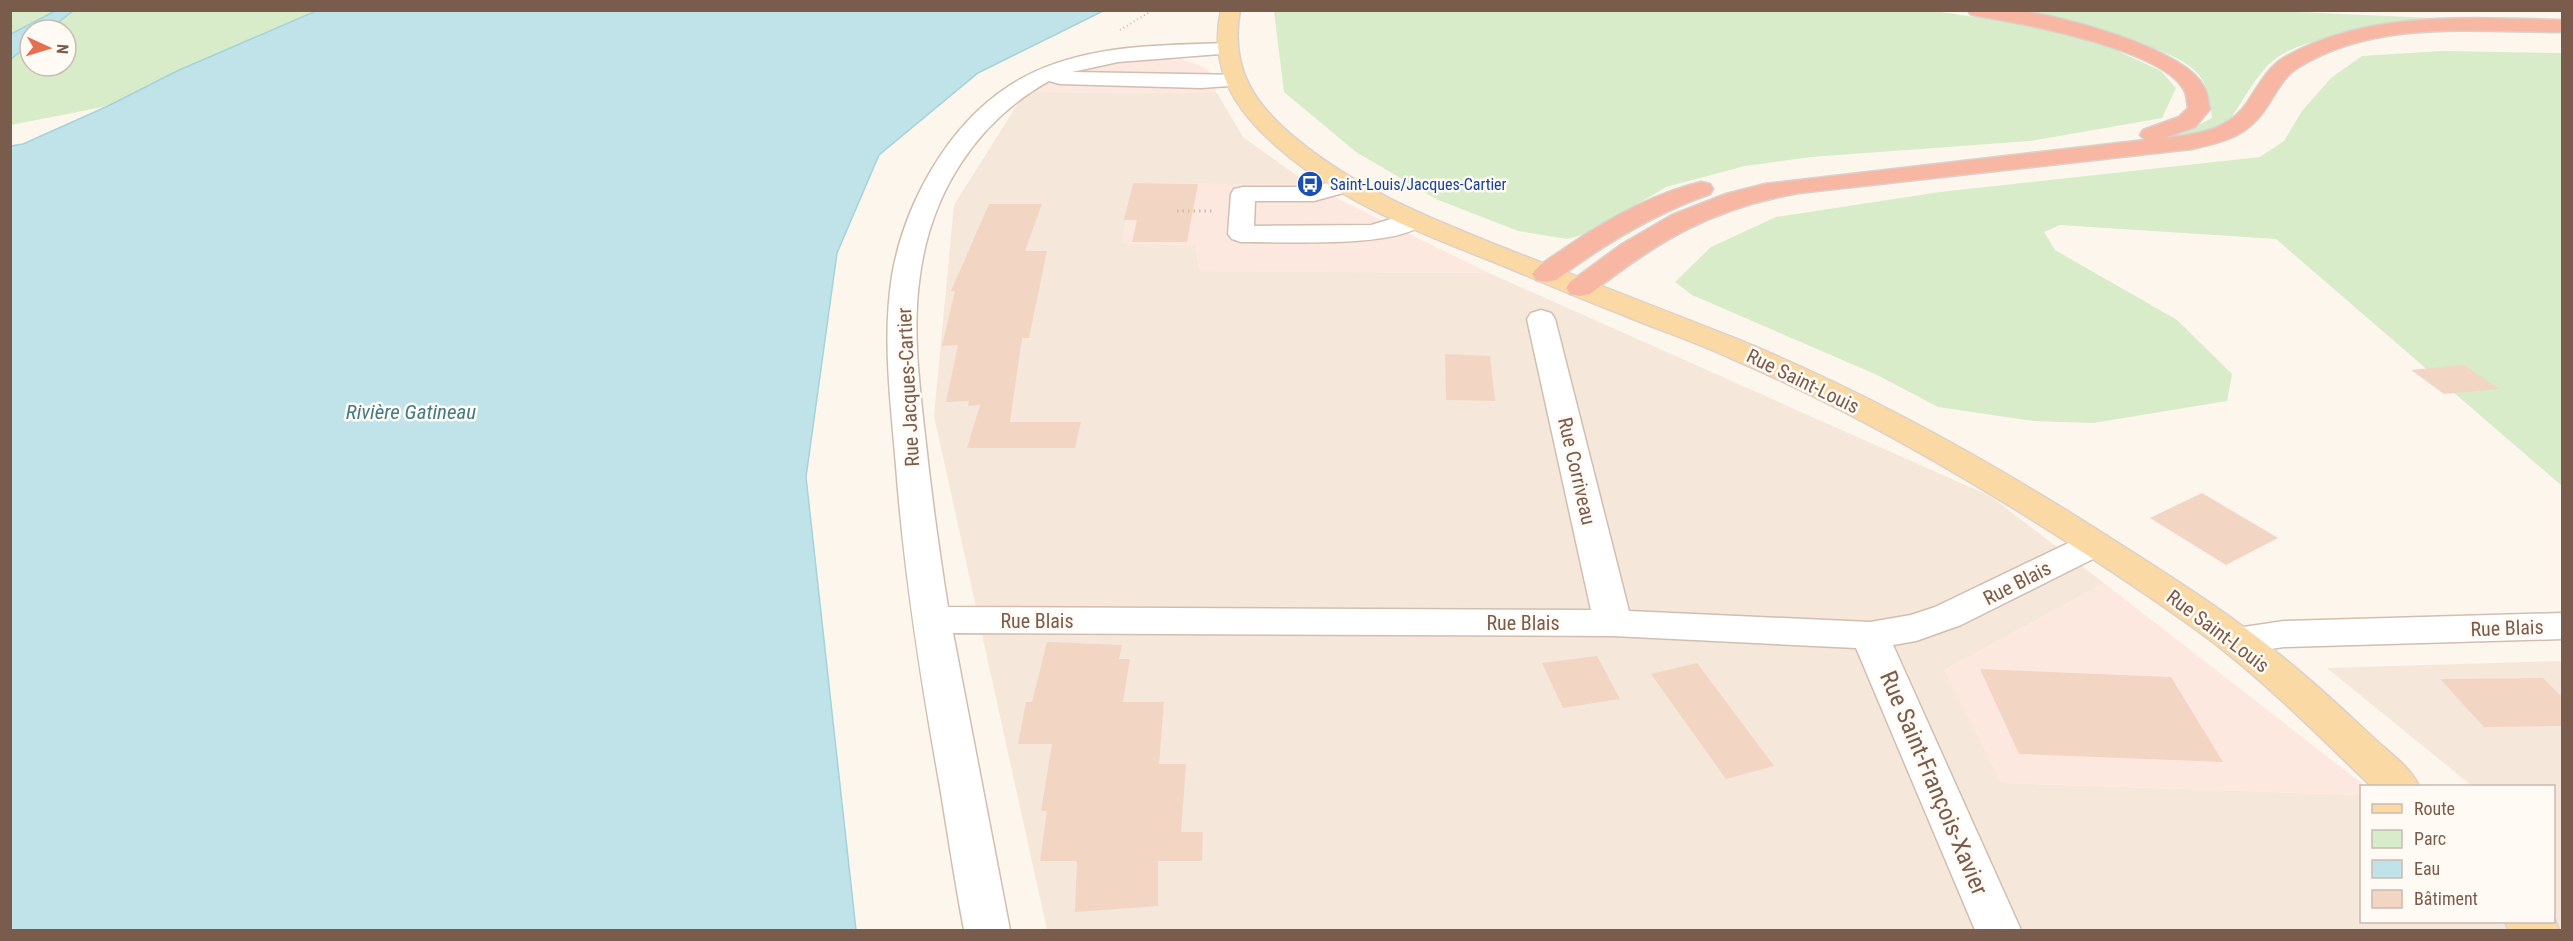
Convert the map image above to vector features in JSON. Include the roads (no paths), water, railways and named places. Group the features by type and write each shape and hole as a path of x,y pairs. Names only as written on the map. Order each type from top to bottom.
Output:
{"highway":[{"path":"1546,274 1638,214 1665,202 1716,185 1751,177 1808,169 2139,136 2181,125 2192,118 2199,109 2198,94 2188,80 2174,68 2146,53 2073,29 1977,10"},
{"path":"2495,10 2562,14"},
{"path":"1580,288 1643,241 1677,221 1752,194 1799,186 2144,149 2206,139 2228,132 2244,122 2270,81 2288,64 2332,43 2378,33 2426,27 2562,26"}],"main road":[{"name":"Rue Saint-Louis","path":"1231,10 1226,26 1226,49 1235,80 1249,103 1271,128 1307,159 1345,185 1414,220 1738,350 1839,397 1982,473 2095,544 2236,640 2295,690 2397,785"}],"street":[{"name":"Rue Jacques-Cartier","path":"987,930 932,620 914,501 903,369 902,325 907,271 920,220 949,164 970,134 997,106 1019,89 1047,74 1081,63 1114,56 1226,49"},
{"path":"1047,74 1071,80 1207,82 1235,80"},
{"path":"1345,185 1306,194 1243,194 1241,234 1371,232 1392,229 1414,220"},
{"name":"Rue Corriveau","path":"1541,320 1613,623"},
{"name":"Rue Blais","path":"932,620 1613,623 1870,634 1916,628 1948,616 2095,544"},
{"name":"Rue Blais","path":"2236,640 2284,634 2562,626"},
{"name":"Rue Saint-François-Xavier","path":"1870,634 1998,930"}],"water":[{"path":"55,11 73,11 64,18 42,18"},
{"name":"Rivière Gatineau","path":"316,11 1103,11 978,73 879,155 837,253 806,477 856,930 11,930 11,146 23,144 108,106 177,71"},
{"path":"18,30 18,53 11,59 11,34"}],"place":[{"name":"Saint-Louis/Jacques-Cartier","path":"1310,184"}]}
